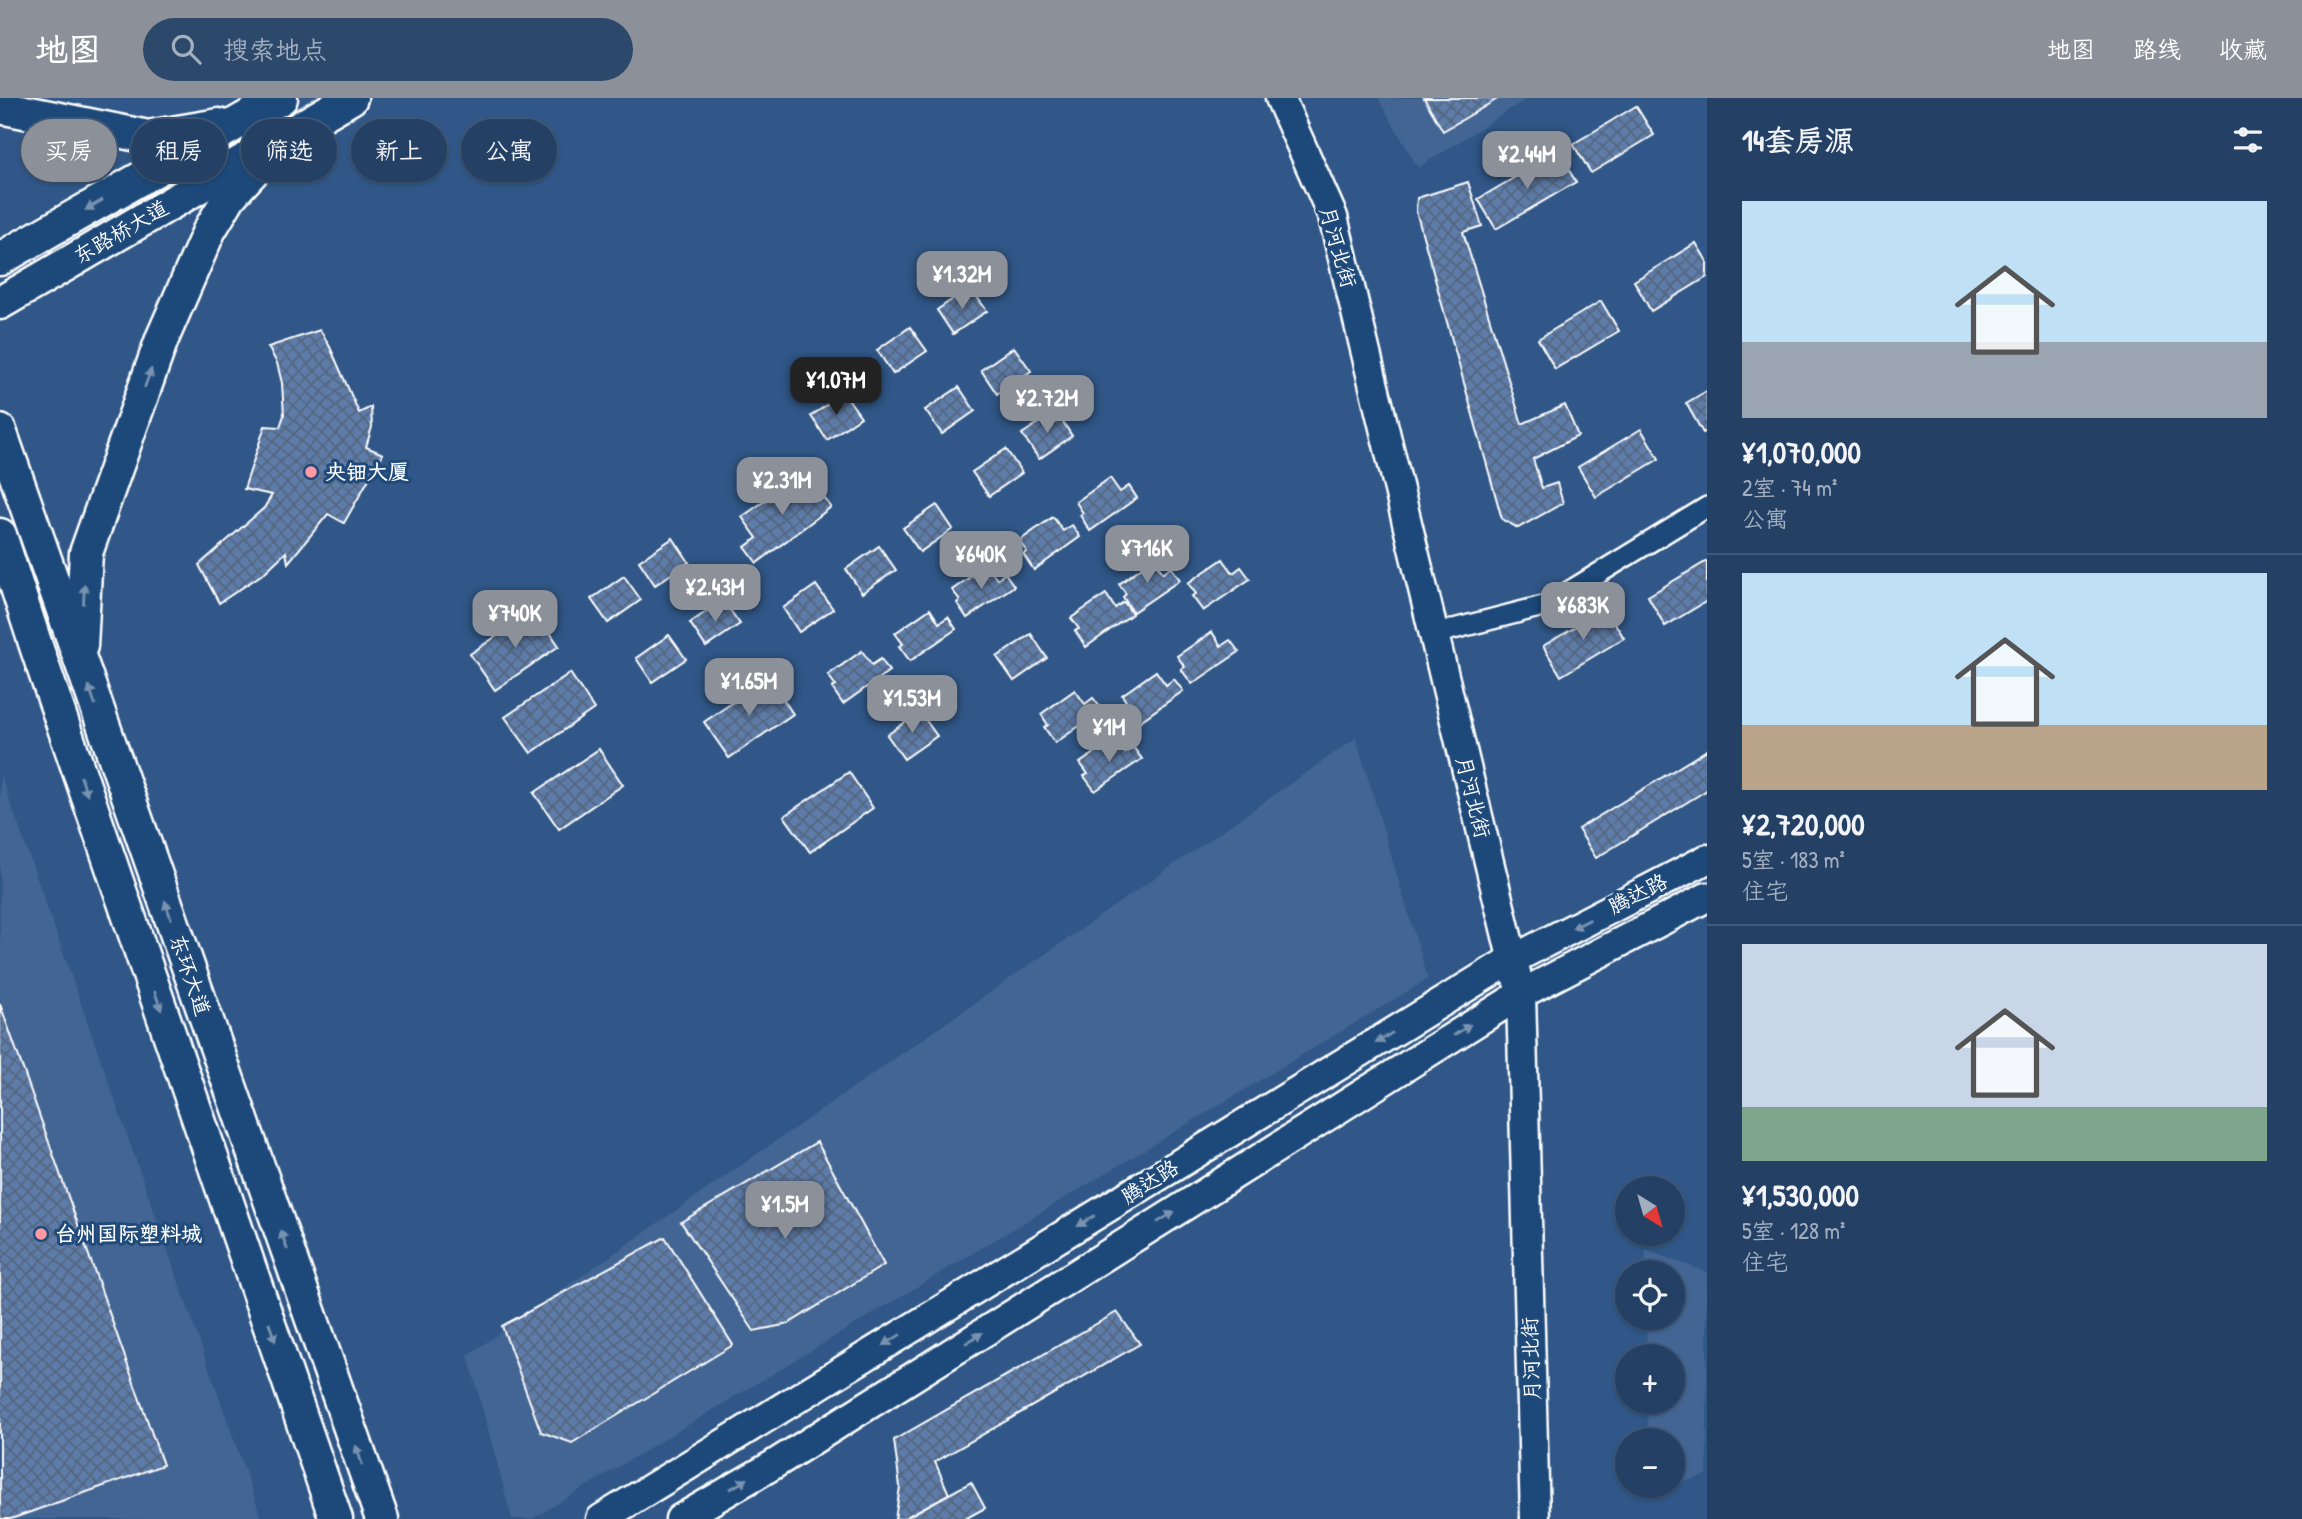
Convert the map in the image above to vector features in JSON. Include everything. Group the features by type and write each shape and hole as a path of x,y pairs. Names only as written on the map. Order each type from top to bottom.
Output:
{"main road":[{"name":"东路桥大道","path":"244,119 281,98"},
{"name":"东路桥大道","path":"315,119 351,98"},
{"name":"月河北街","path":"1280,98 1333,217 1521,994 1535,1519"},
{"path":"0,107 148,136 241,121"},
{"name":"东路桥大道","path":"0,259 241,121"},
{"name":"东路桥大道","path":"0,303 241,162"},
{"path":"80,663 86,554 162,339 209,231 230,196 243,182"},
{"name":"东环大道","path":"0,431 382,1519"},
{"name":"东环大道","path":"0,535 336,1519"},
{"path":"0,606 37,649"},
{"name":"腾达路","path":"601,1519 1513,959 1707,859"},
{"name":"腾达路","path":"680,1519 773,1465 1521,994 1707,897"}],"street":[{"path":"1434,634 1547,605 1707,507"}],"shaded area":[{"path":"1378,98 1528,98 1418,168"},
{"path":"1356,738 1428,979 532,1519 512,1519 468,1355"},
{"path":"0,773 262,1519 0,1519"},
{"path":"1645,1250 1673,1260 1645,1260"},
{"path":"1685,1264 1707,1272 1707,1475 1685,1481 1685,1428 1648,1428 1647,1414 1685,1414 1685,1344 1647,1344 1646,1330 1685,1330"}],"building":[{"path":"1424,98 1499,98 1443,131"},
{"path":"1636,106 1654,135 1591,173 1573,144"},
{"path":"1558,152 1576,182 1496,229 1478,199"},
{"path":"1468,182 1482,226 1463,232 1522,424 1565,405 1578,436 1533,459 1542,488 1557,483 1563,503 1518,528 1502,519 1416,211 1417,198"},
{"path":"1696,243 1707,261 1707,277 1651,311 1634,281"},
{"path":"970,287 987,311 953,334 937,310"},
{"path":"1601,301 1619,331 1555,369 1538,339"},
{"path":"910,327 927,351 893,374 877,350"},
{"name":"央钿大厦","path":"320,330 359,413 371,407 372,427 366,447 383,454 344,523 328,514 288,563 286,552 264,573 219,603 199,565 264,508 272,495 244,489 265,426 280,427 284,415 282,383 277,363 268,347"},
{"path":"1014,347 1031,371 997,394 981,370"},
{"path":"959,387 975,411 942,434 925,410"},
{"path":"1707,391 1707,431 1703,433 1686,403"},
{"path":"844,393 861,417 827,440 811,416"},
{"path":"1056,411 1072,436 1039,459 1022,434"},
{"path":"1641,429 1659,459 1596,497 1578,467"},
{"path":"1006,449 1022,473 989,496 972,472"},
{"path":"776,476 784,487 792,480 805,498 817,489 831,507 757,563 745,547 757,538 742,517 770,497 762,486"},
{"path":"1110,478 1120,492 1129,486 1137,498 1090,531 1076,502"},
{"path":"937,505 953,529 920,552 903,528"},
{"path":"1053,517 1063,531 1072,525 1080,537 1034,570 1023,554 1027,552 1019,541"},
{"path":"673,538 689,562 655,585 639,561"},
{"path":"879,546 896,570 862,593 846,569"},
{"path":"1153,559 1163,573 1171,567 1180,580 1133,612 1123,597 1126,594 1119,584"},
{"path":"1223,559 1233,573 1241,567 1250,579 1203,611 1192,596 1196,594 1188,583"},
{"path":"1707,561 1707,601 1665,626 1648,596"},
{"path":"987,565 997,579 1005,573 1014,586 967,618 957,603 960,600 952,590"},
{"path":"624,576 641,600 608,623 591,599"},
{"path":"816,585 833,609 799,632 783,608"},
{"path":"1106,594 1115,608 1124,602 1132,614 1086,647 1075,631 1079,629 1071,618"},
{"path":"723,600 740,624 706,647 690,623"},
{"path":"930,609 939,623 948,617 956,629 910,661 899,646 903,644 895,633"},
{"path":"1606,609 1624,638 1561,676 1543,646"},
{"path":"535,610 559,646 495,690 470,654"},
{"path":"1212,632 1221,646 1230,640 1239,652 1192,684 1181,669 1185,667 1177,656"},
{"path":"1031,634 1047,658 1014,681 997,657"},
{"path":"669,635 686,659 652,682 636,658"},
{"path":"862,651 872,665 881,659 889,671 843,704 832,688 836,686 828,675"},
{"path":"1156,671 1166,685 1174,679 1183,691 1136,724 1122,695"},
{"path":"570,673 594,709 531,753 505,717"},
{"path":"769,678 793,714 729,758 704,722"},
{"path":"1075,690 1085,704 1093,698 1102,710 1055,743 1044,727 1048,725 1041,714"},
{"path":"920,712 937,736 904,759 887,735"},
{"path":"1115,739 1125,753 1133,747 1142,759 1095,791 1084,776 1088,774 1080,763"},
{"path":"599,749 623,785 559,829 534,793"},
{"path":"1707,750 1707,790 1596,858 1578,829"},
{"path":"849,772 873,808 810,852 784,816"},
{"name":"台州国际塑料城","path":"0,1004 163,1465 11,1519 0,1519"},
{"path":"817,1142 884,1265 788,1324 754,1331 681,1222"},
{"path":"665,1237 733,1345 572,1443 541,1432 502,1326"},
{"path":"1117,1312 1140,1344 935,1462 949,1494 903,1519 895,1519 900,1487 894,1440"},
{"path":"971,1482 985,1508 965,1519 903,1519"}],"place":[{"name":"央钿大厦","path":"311,472"},
{"name":"台州国际塑料城","path":"41,1234"}]}
